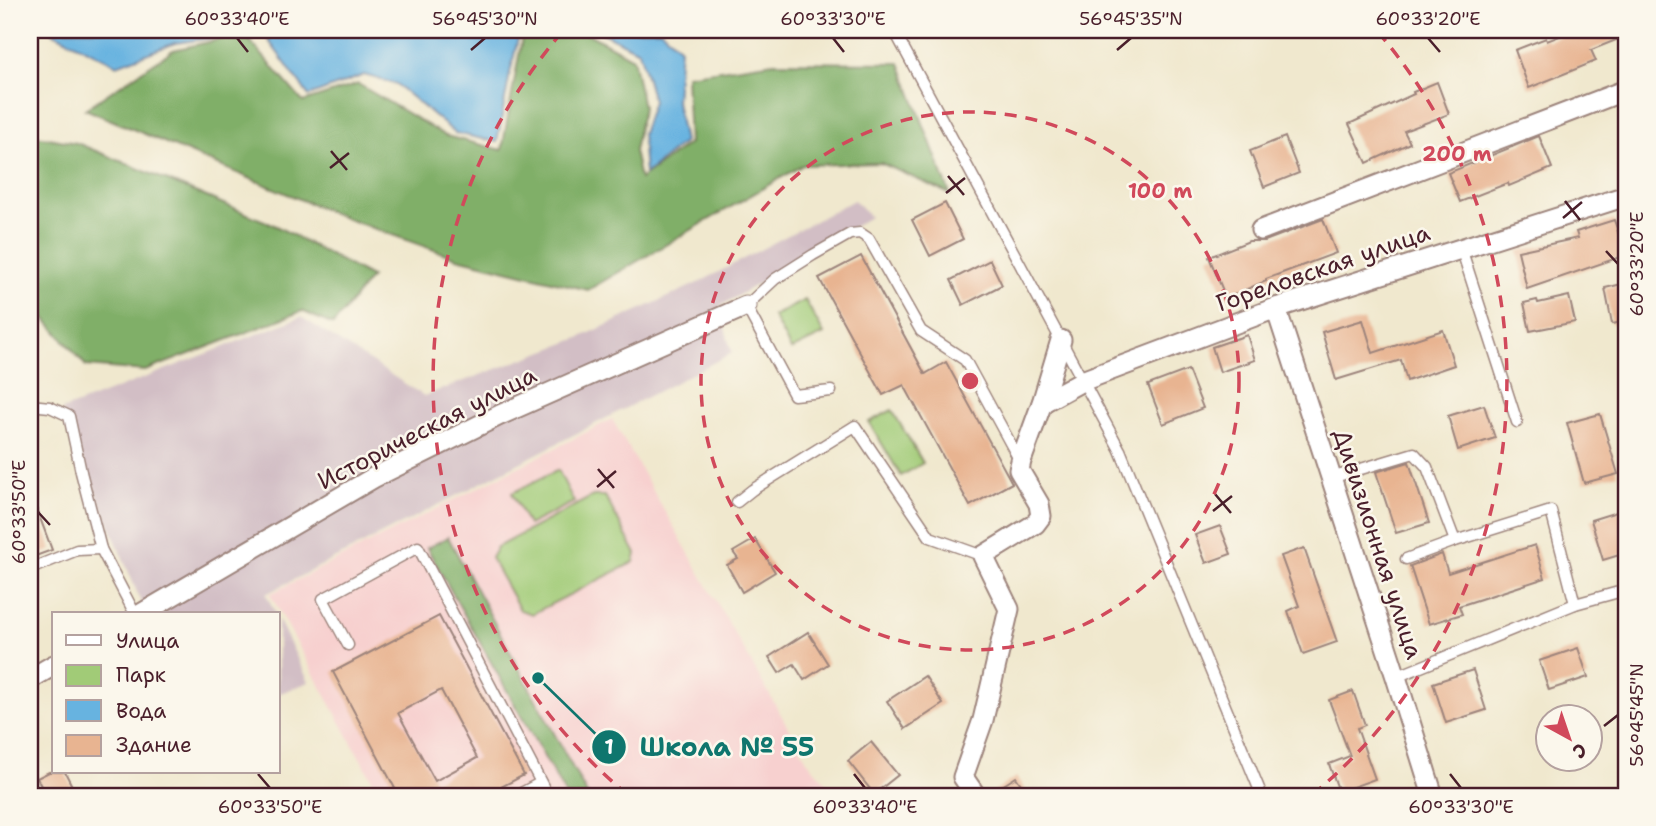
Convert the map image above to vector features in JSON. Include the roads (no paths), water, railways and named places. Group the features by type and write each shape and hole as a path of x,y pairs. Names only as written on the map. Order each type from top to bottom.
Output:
{"street":[{"path":"1261,230 1626,90"},
{"name":"Гореловская улица","path":"1042,403 1082,381 1276,308 1626,196"},
{"name":"Историческая улица","path":"144,612 373,478 500,415 746,306"},
{"name":"Дивизионная улица","path":"1276,308 1433,796"},
{"path":"976,796 963,777 984,720 1009,609 983,556 1035,524 1041,516 1039,504 1019,470 1061,340"},
{"path":"30,679 52,666"}],"lane":[{"path":"894,30 1120,450 1262,796"},
{"path":"831,391 794,395 746,306 775,279 803,261 850,234 860,233 869,239 921,331 965,360 1021,461"},
{"path":"1461,248 1517,422"},
{"path":"30,405 50,407 69,416 101,549 134,612"},
{"path":"737,502 855,426 930,537 983,556"},
{"path":"1331,478 1415,453 1427,467 1455,541"},
{"path":"1406,559 1551,512 1575,604"},
{"path":"348,645 323,599 418,548 548,796"},
{"path":"30,569 77,550 101,549"},
{"path":"1396,677 1575,604 1626,590"},
{"path":"516,796 540,783"}],"water":[{"path":"48,30 237,30 226,36 175,43 117,65"},
{"path":"261,30 520,30 497,142 455,133 396,84 364,75 309,96"},
{"path":"596,30 661,30 680,48 676,101 684,142 645,174 642,134 653,101 639,51"}],"place":[{"name":"Школа № 55","path":"538,678"}]}
